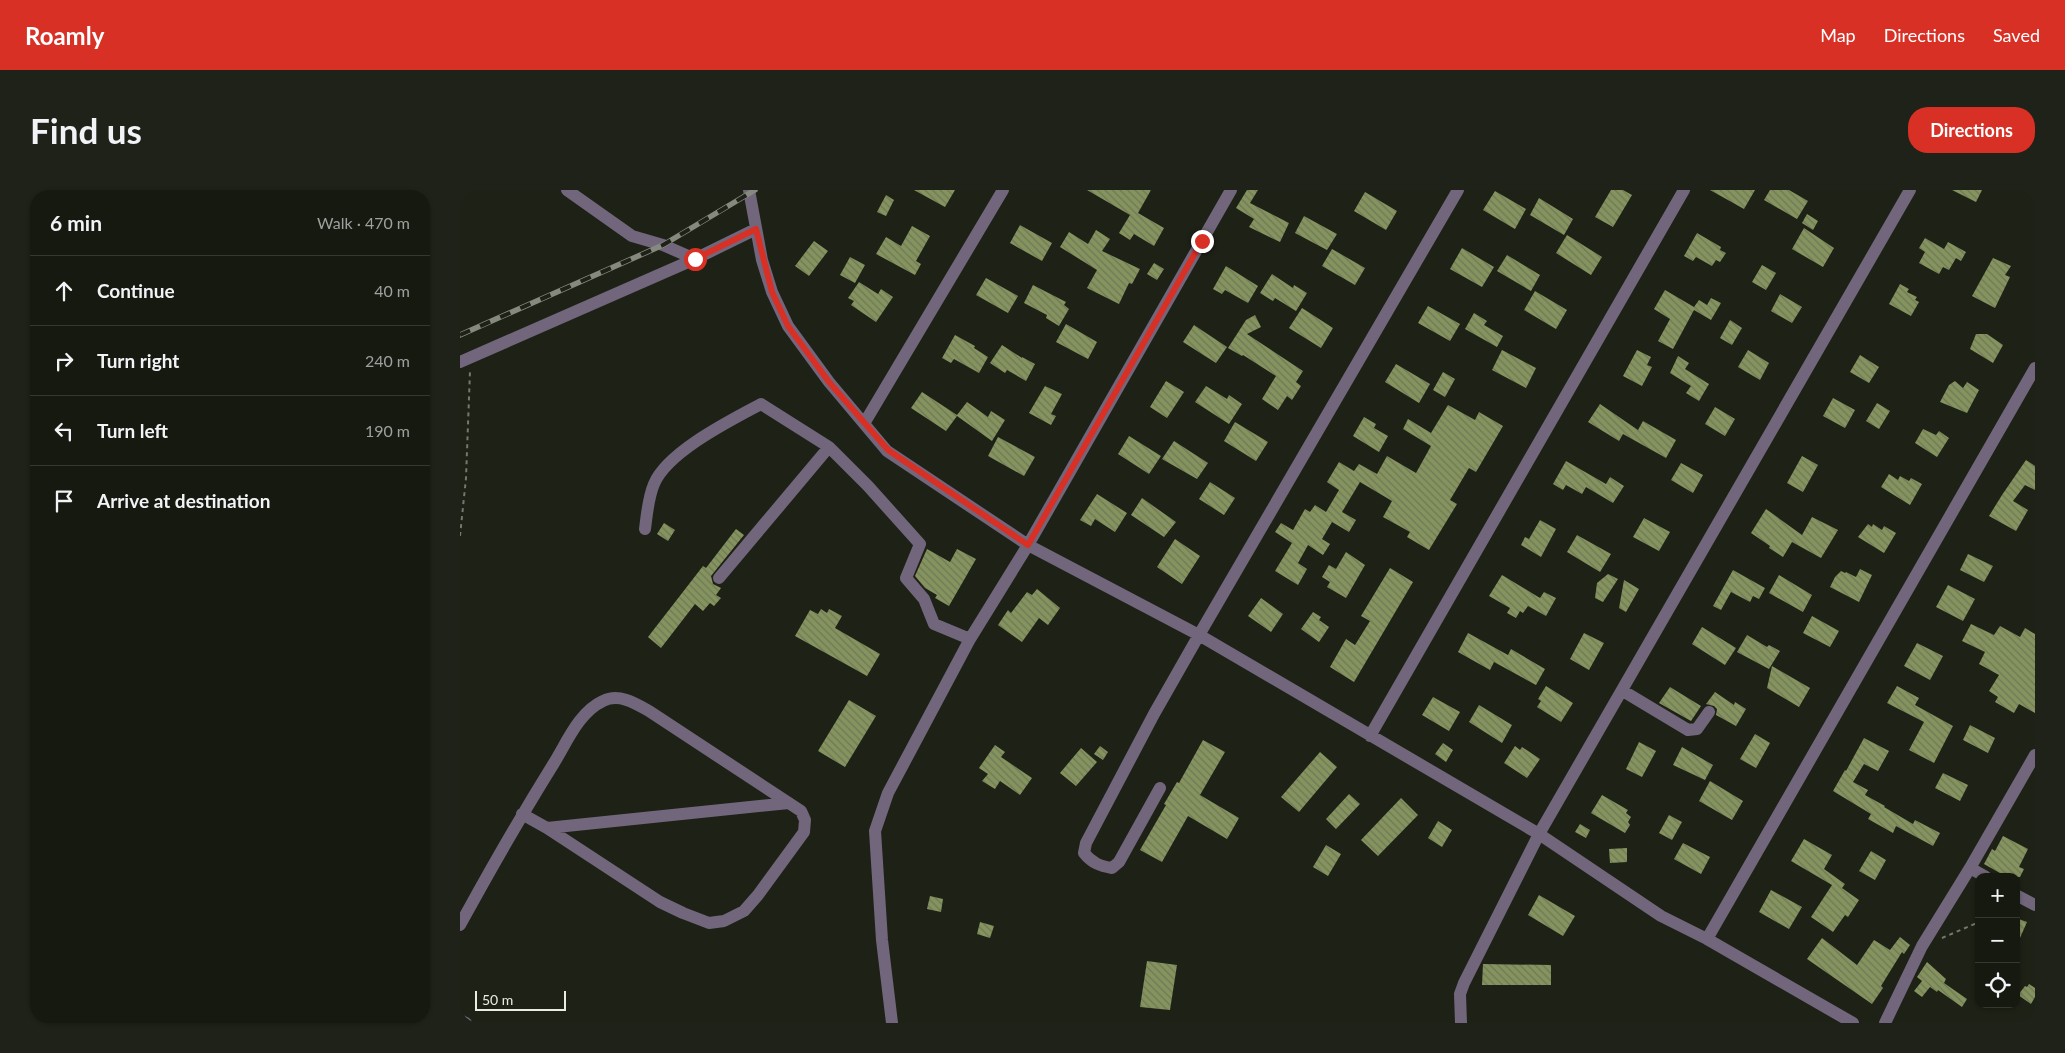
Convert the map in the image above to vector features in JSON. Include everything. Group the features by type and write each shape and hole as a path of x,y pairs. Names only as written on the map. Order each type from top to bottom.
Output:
{"street":[{"path":"567,190 632,236 663,245 695,259"},
{"path":"749,190 756,229 772,292 788,326 829,382 888,450 1028,545 1199,635 1539,834 1661,916 1707,939 1853,1023"},
{"path":"865,422 1003,190"},
{"path":"892,1023 882,940 875,831 888,793 970,639 1028,545 1231,190"},
{"path":"1160,788 1119,862 1112,868 1101,866 1090,860 1084,853 1093,828 1199,635 1458,190"},
{"path":"1370,736 1684,190"},
{"path":"1461,1023 1460,994 1464,983 1539,834 1910,190"},
{"path":"464,360 695,259 756,229"},
{"path":"1707,939 2035,368"},
{"path":"645,529 654,483 668,464 710,432 761,404 829,447 868,486 920,544 906,578 924,600 934,624 970,639"},
{"path":"720,578 829,447"},
{"path":"1623,691 1688,730 1698,730 1708,712"},
{"path":"460,925 522,814 581,719 604,700 618,698 632,701 649,710 801,811 804,820 804,832 758,895 744,910 724,921 709,923 660,902 547,828 522,814"},
{"path":"1885,1023 1922,946 1970,868 2035,755"},
{"path":"547,828 789,803"},
{"path":"1970,868 1979,873"},
{"path":"2020,896 2035,905"},
{"path":"460,1020 466,1023"}],"path":[{"path":"460,536 466,478 471,375 464,360"},
{"path":"1922,946 1975,924"}],"building":[{"path":"914,190 955,190 945,207"},
{"path":"1087,190 1151,190 1138,213 1164,228 1154,246 1134,234 1130,240 1119,233 1130,215"},
{"path":"1247,190 1258,190 1250,203 1289,223 1280,242 1249,227 1254,219 1236,208"},
{"path":"1611,190 1623,190 1632,195 1613,227 1595,217"},
{"path":"1710,190 1755,190 1744,209"},
{"path":"1770,190 1789,190 1808,201 1797,219 1764,200"},
{"path":"1952,190 1982,190 1976,202"},
{"path":"1495,191 1526,209 1515,229 1483,210"},
{"path":"1365,192 1397,211 1386,230 1354,211"},
{"path":"886,195 894,200 886,216 877,212"},
{"path":"1539,198 1573,219 1564,235 1530,215"},
{"path":"1807,214 1818,221 1813,230 1802,223"},
{"path":"1304,216 1337,234 1327,250 1295,233"},
{"path":"1020,225 1052,243 1042,261 1010,243"},
{"path":"912,226 930,236 916,261 921,264 915,275 876,254 886,237 901,246"},
{"path":"1804,228 1834,248 1823,267 1792,249"},
{"path":"1096,230 1110,239 1102,251 1140,269 1132,284 1129,283 1119,304 1087,288 1097,270 1060,247 1069,232 1088,244"},
{"path":"1697,233 1721,247 1720,250 1726,253 1720,262 1716,260 1712,266 1696,257 1693,261 1684,256"},
{"path":"1567,235 1602,257 1591,275 1556,253"},
{"path":"1925,238 1944,249 1948,242 1966,252 1961,261 1956,258 1949,270 1943,267 1939,274 1919,263 1925,252 1919,248"},
{"path":"814,241 828,251 809,276 795,266"},
{"path":"1462,248 1494,267 1482,287 1450,269"},
{"path":"1332,249 1365,268 1355,285 1322,266"},
{"path":"1507,255 1540,275 1531,291 1497,271"},
{"path":"850,257 865,265 855,283 840,275"},
{"path":"1993,258 2011,266 2005,275 2010,277 1995,308 1972,296"},
{"path":"1154,263 1164,269 1157,280 1147,274"},
{"path":"1762,265 1776,273 1766,290 1752,282"},
{"path":"1226,266 1258,286 1248,303 1225,290 1222,294 1213,289"},
{"path":"1272,274 1293,288 1294,285 1307,293 1296,311 1275,298 1273,301 1260,293"},
{"path":"986,278 1018,296 1008,313 976,295"},
{"path":"859,282 878,294 881,289 893,297 876,322 851,305 854,301 848,298"},
{"path":"1900,284 1909,289 1907,292 1917,297 1915,300 1919,302 1911,316 1889,304"},
{"path":"1033,285 1066,302 1064,305 1069,309 1059,326 1046,318 1047,315 1024,303"},
{"path":"1665,290 1694,307 1699,300 1707,305 1711,298 1721,303 1711,320 1694,310 1673,349 1658,341 1670,319 1654,309"},
{"path":"1535,291 1567,310 1556,329 1524,310"},
{"path":"1780,294 1802,307 1792,323 1771,311"},
{"path":"1428,306 1460,324 1450,341 1418,323"},
{"path":"1302,308 1333,328 1321,348 1289,328"},
{"path":"1474,313 1487,321 1484,325 1503,336 1497,347 1465,329"},
{"path":"1255,315 1261,327 1247,334 1303,371 1296,382 1301,386 1292,400 1287,396 1278,410 1262,399 1276,376 1243,355 1228,348 1246,320"},
{"path":"1730,320 1742,328 1732,345 1720,338"},
{"path":"1066,324 1097,342 1088,359 1056,342"},
{"path":"1194,325 1227,347 1216,363 1183,342"},
{"path":"1976,334 1987,334 2003,345 1993,363 1970,349"},
{"path":"955,335 975,346 974,348 988,357 979,373 954,359 951,363 942,358"},
{"path":"1002,345 1035,364 1026,381 1007,370 1005,373 990,363"},
{"path":"1502,350 1536,368 1526,388 1492,370"},
{"path":"1637,350 1651,357 1647,365 1652,367 1642,386 1623,376"},
{"path":"1748,350 1769,363 1760,380 1738,367"},
{"path":"1860,355 1879,367 1869,383 1850,372"},
{"path":"1678,356 1689,363 1685,369 1709,384 1699,401 1686,393 1691,386 1670,373"},
{"path":"1396,364 1430,384 1419,403 1385,382"},
{"path":"1443,372 1455,379 1445,397 1433,390"},
{"path":"1166,381 1184,392 1167,418 1150,407"},
{"path":"1955,381 1963,388 1967,382 1979,390 1967,413 1940,402 1949,385"},
{"path":"1045,386 1062,394 1051,414 1056,416 1051,425 1029,413"},
{"path":"1206,386 1227,399 1229,395 1242,404 1229,424 1195,402"},
{"path":"922,392 957,415 967,402 988,417 991,411 1005,420 992,441 957,416 946,431 911,408"},
{"path":"1833,398 1855,410 1845,428 1823,416"},
{"path":"1877,403 1890,411 1879,429 1866,421"},
{"path":"1600,404 1638,430 1643,421 1676,440 1666,458 1623,434 1619,441 1588,422"},
{"path":"1448,405 1475,420 1479,412 1503,426 1476,472 1469,468 1450,500 1457,504 1429,550 1407,537 1410,532 1383,517 1392,501 1360,482 1342,512 1356,520 1349,532 1332,522 1322,539 1330,544 1323,555 1308,545 1298,563 1307,569 1298,585 1275,571 1292,543 1275,532 1281,523 1293,530 1305,509 1310,512 1315,505 1326,512 1339,490 1327,482 1339,462 1354,471 1359,464 1377,474 1387,456 1416,473 1431,446 1403,429 1408,419 1431,433"},
{"path":"1715,407 1735,419 1725,436 1705,424"},
{"path":"1364,417 1376,424 1374,428 1388,436 1379,452 1353,436"},
{"path":"1235,422 1268,442 1256,461 1224,441"},
{"path":"1923,429 1936,435 1939,431 1949,438 1937,457 1915,443"},
{"path":"1129,436 1161,456 1149,474 1118,454"},
{"path":"998,437 1035,457 1024,476 988,456"},
{"path":"1174,441 1208,463 1197,479 1162,459"},
{"path":"1802,456 1818,465 1803,492 1787,483"},
{"path":"2026,460 2035,466 2035,490 2025,485 2013,501 2028,510 2016,531 1989,516"},
{"path":"1566,461 1606,484 1610,477 1624,486 1613,503 1586,487 1582,494 1566,485 1563,490 1553,484"},
{"path":"1681,463 1703,475 1693,493 1671,480"},
{"path":"1889,474 1898,480 1900,476 1909,481 1911,478 1922,484 1910,505 1881,487"},
{"path":"1210,482 1235,498 1224,515 1199,499"},
{"path":"1097,494 1127,513 1115,532 1095,519 1091,526 1080,520"},
{"path":"1142,498 1176,522 1164,537 1131,515"},
{"path":"1766,509 1802,535 1812,517 1838,530 1821,558 1792,542 1783,557 1751,533"},
{"path":"1644,518 1670,532 1659,551 1633,537"},
{"path":"1540,520 1556,529 1541,557 1521,545 1525,537 1529,539"},
{"path":"664,523 675,530 668,541 657,534"},
{"path":"1868,524 1872,527 1873,524 1882,530 1884,526 1896,533 1884,553 1858,537"},
{"path":"736,529 744,535 711,576 713,584 721,588 716,595 721,598 714,606 710,603 703,611 695,604 661,648 648,637 703,566 706,568"},
{"path":"1577,535 1611,554 1600,572 1567,552"},
{"path":"1175,539 1200,556 1182,584 1157,567"},
{"path":"927,549 950,562 957,549 976,559 949,606 935,598 937,595 925,588 915,576"},
{"path":"1346,552 1365,565 1346,598 1327,587 1330,582 1322,577 1329,565 1336,569"},
{"path":"1968,554 1993,566 1984,582 1960,570"},
{"path":"1390,568 1413,582 1354,682 1330,667 1346,639 1355,645 1370,621 1361,616"},
{"path":"1860,569 1872,575 1859,602 1830,587 1835,577 1841,571 1856,577"},
{"path":"1733,570 1765,588 1759,599 1753,596 1750,602 1731,592 1721,610 1713,606"},
{"path":"1608,574 1618,579 1603,602 1595,598 1597,583"},
{"path":"1502,575 1540,598 1544,592 1556,598 1546,616 1528,606 1523,613 1520,611 1516,618 1507,613 1510,608 1489,596"},
{"path":"1779,575 1812,595 1803,612 1769,593"},
{"path":"1624,580 1639,589 1626,612 1619,608"},
{"path":"1948,585 1975,599 1963,621 1936,607"},
{"path":"1037,589 1060,608 1048,625 1039,618 1022,642 998,625 1008,610 1011,613 1027,592 1032,595"},
{"path":"1261,598 1283,614 1271,632 1248,616"},
{"path":"821,609 827,613 829,609 842,616 835,628 880,654 867,676 795,636 810,610 818,614"},
{"path":"1313,612 1321,617 1319,620 1329,627 1319,642 1301,629"},
{"path":"1812,616 1839,631 1830,647 1803,633"},
{"path":"1971,624 1994,635 2000,626 2020,637 2025,628 2035,634 2035,713 2019,704 2014,713 1995,702 1998,697 1989,691 1999,675 1979,664 1985,652 1962,641"},
{"path":"1702,627 1736,648 1725,665 1692,644"},
{"path":"1468,633 1508,655 1511,649 1545,669 1536,685 1494,662 1490,670 1458,652"},
{"path":"1584,633 1604,643 1589,670 1570,659"},
{"path":"1747,635 1767,647 1769,645 1780,651 1769,669 1737,652"},
{"path":"1917,643 1943,656 1930,680 1904,666"},
{"path":"1772,666 1810,688 1799,707 1767,688"},
{"path":"1546,686 1573,703 1561,722 1537,707 1541,701 1538,699"},
{"path":"1897,686 1919,698 1915,705 1953,726 1934,763 1909,750 1924,722 1887,703"},
{"path":"1670,687 1701,706 1691,721 1659,703"},
{"path":"1715,692 1734,705 1735,702 1746,709 1736,726 1716,715 1717,709 1714,706 1706,704"},
{"path":"1433,697 1460,712 1449,731 1422,715"},
{"path":"849,700 876,716 845,767 818,751"},
{"path":"1479,705 1512,725 1502,743 1469,722"},
{"path":"1970,725 1995,738 1988,753 1963,740"},
{"path":"1755,734 1770,743 1756,768 1740,759"},
{"path":"1864,738 1889,751 1878,771 1864,764 1853,782 1868,790 1865,795 1913,824 1915,820 1940,833 1933,846 1896,826 1893,833 1868,819 1871,814 1833,791"},
{"path":"1203,740 1225,752 1200,795 1239,818 1227,839 1188,816 1162,862 1140,850 1166,805 1164,804 1177,782 1179,783"},
{"path":"1639,742 1656,751 1642,777 1626,769"},
{"path":"1443,743 1453,750 1446,762 1435,754"},
{"path":"995,745 1005,752 1001,757 1032,778 1020,795 1000,781 995,789 982,781 988,774 979,768"},
{"path":"1100,746 1108,752 1103,760 1094,754"},
{"path":"1515,746 1520,750 1522,747 1540,759 1527,778 1504,763"},
{"path":"1682,747 1713,765 1705,780 1673,765"},
{"path":"1081,748 1097,762 1076,786 1060,773"},
{"path":"1320,752 1337,767 1299,812 1281,797"},
{"path":"1943,773 1968,785 1960,801 1935,788"},
{"path":"1710,781 1743,801 1732,820 1699,801"},
{"path":"1349,794 1360,804 1336,829 1326,819"},
{"path":"1602,795 1628,810 1626,813 1631,817 1628,822 1630,825 1625,833 1591,813"},
{"path":"1401,798 1418,815 1378,856 1361,840"},
{"path":"1669,815 1682,822 1672,840 1659,833"},
{"path":"1438,821 1452,830 1442,847 1428,838"},
{"path":"1580,824 1590,830 1586,838 1575,832"},
{"path":"2003,836 2028,849 2019,867 2024,869 2020,877 2020,873 2000,873 1984,864 1992,849 1995,851"},
{"path":"1804,839 1832,855 1824,869 1845,884 1842,888 1859,900 1848,917 1845,915 1833,932 1811,917 1832,885 1791,861"},
{"path":"1683,843 1710,857 1701,874 1674,859"},
{"path":"1326,845 1341,854 1328,876 1313,867"},
{"path":"1627,848 1627,862 1610,863 1609,849"},
{"path":"1871,851 1886,860 1875,880 1859,871"},
{"path":"1771,890 1802,907 1789,929 1759,912"},
{"path":"1539,895 1575,916 1563,936 1528,915"},
{"path":"930,896 943,899 941,912 927,909"},
{"path":"2020,919 2027,922 2020,938"},
{"path":"980,922 994,926 990,938 977,934"},
{"path":"1900,937 1910,945 1904,954 1902,952 1881,986 1883,988 1872,1004 1807,959 1822,938 1857,965 1874,940 1890,950"},
{"path":"1147,961 1177,965 1170,1010 1140,1007"},
{"path":"1927,962 1946,979 1944,983 1967,999 1962,1007 1938,990 1937,992 1930,987 1922,997 1914,991 1922,981 1917,977"},
{"path":"1483,964 1551,965 1551,985 1482,985"},
{"path":"2029,984 2035,988 2035,997 2031,1004 2020,996 2020,992 2025,986 2027,987"}],"railway":[{"path":"460,335 663,245 755,190"}],"route":[{"path":"695,259 756,229 762,260 772,292 788,326 829,382 888,450 1028,545 1202,241"}]}
